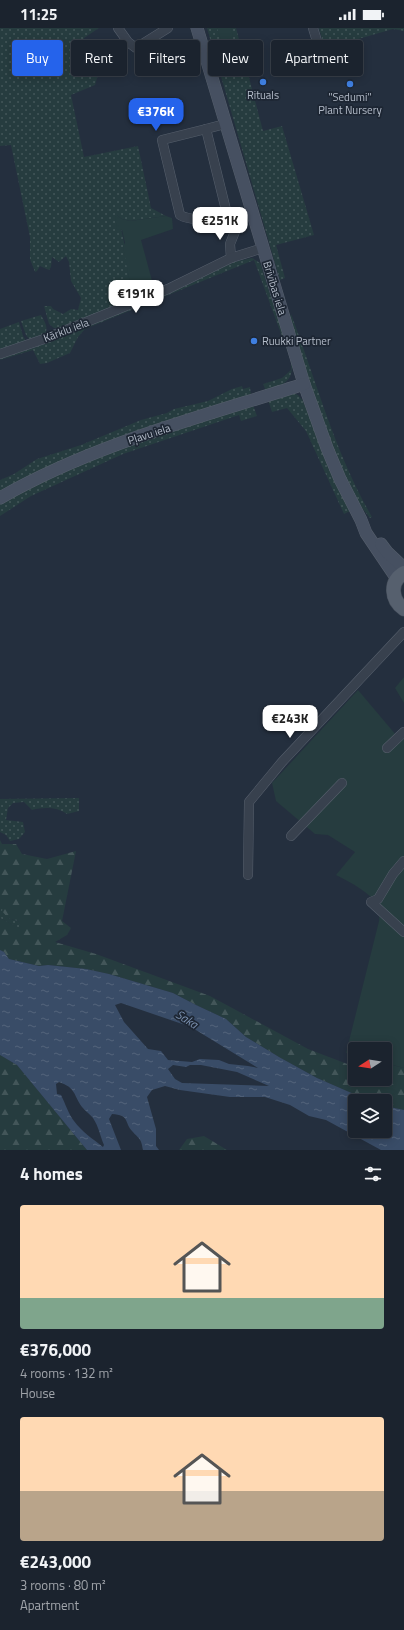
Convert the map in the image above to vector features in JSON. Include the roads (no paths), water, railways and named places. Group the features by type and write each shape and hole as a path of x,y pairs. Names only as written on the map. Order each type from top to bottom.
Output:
{"main road":[{"name":"Brīvības iela","path":"197,28 304,384 326,448 366,533 402,573"},
{"name":"Pļavu iela","path":"0,498 39,477 82,458 132,439 304,384"},
{"path":"402,573 393,590 394,596 402,611"}],"street":[{"path":"118,28 128,42 136,48 168,28"},
{"path":"313,28 317,40"},
{"path":"225,124 162,140 178,209 182,216 195,218 234,214 238,224 230,244 230,258"},
{"path":"206,129 227,214"},
{"name":"Kārklu iela","path":"0,354 44,339 168,289 230,258 263,248"},
{"path":"248,875 249,802 282,762 404,632"},
{"path":"387,748 404,732"},
{"path":"290,836 342,783"},
{"path":"403,930 371,902 378,899 393,874 404,861"}],"water":[{"name":"Saka","path":"0,950 4,952 9,959 39,966 48,965 86,969 109,974 173,993 226,1019 246,1037 279,1057 317,1078 354,1094 348,1094 348,1132 326,1120 309,1116 290,1105 265,1097 230,1097 180,1090 165,1086 152,1090 147,1097 156,1129 156,1146 159,1150 143,1150 141,1141 132,1131 124,1117 112,1114 109,1119 121,1150 87,1150 17,1065 0,1055","holes":["121,1003 191,1027 258,1068 229,1064 219,1060 200,1059 192,1062 168,1060 161,1051 148,1049 124,1022 115,1005","173,1065 186,1067 190,1065 201,1065 237,1072 269,1086 182,1083 175,1079 168,1069","59,1082 74,1092 82,1107 93,1118 104,1145 103,1147 84,1132 74,1121 61,1095 57,1094 56,1084"]},
{"path":"392,1107 404,1110 404,1150 381,1150 359,1138 392,1138"}],"place":[{"name":"Rituals","path":"263,82"},
{"name":"\"Sedumi\" Plant Nursery","path":"350,84"},
{"name":"Ruukki Partner","path":"254,341"}]}
